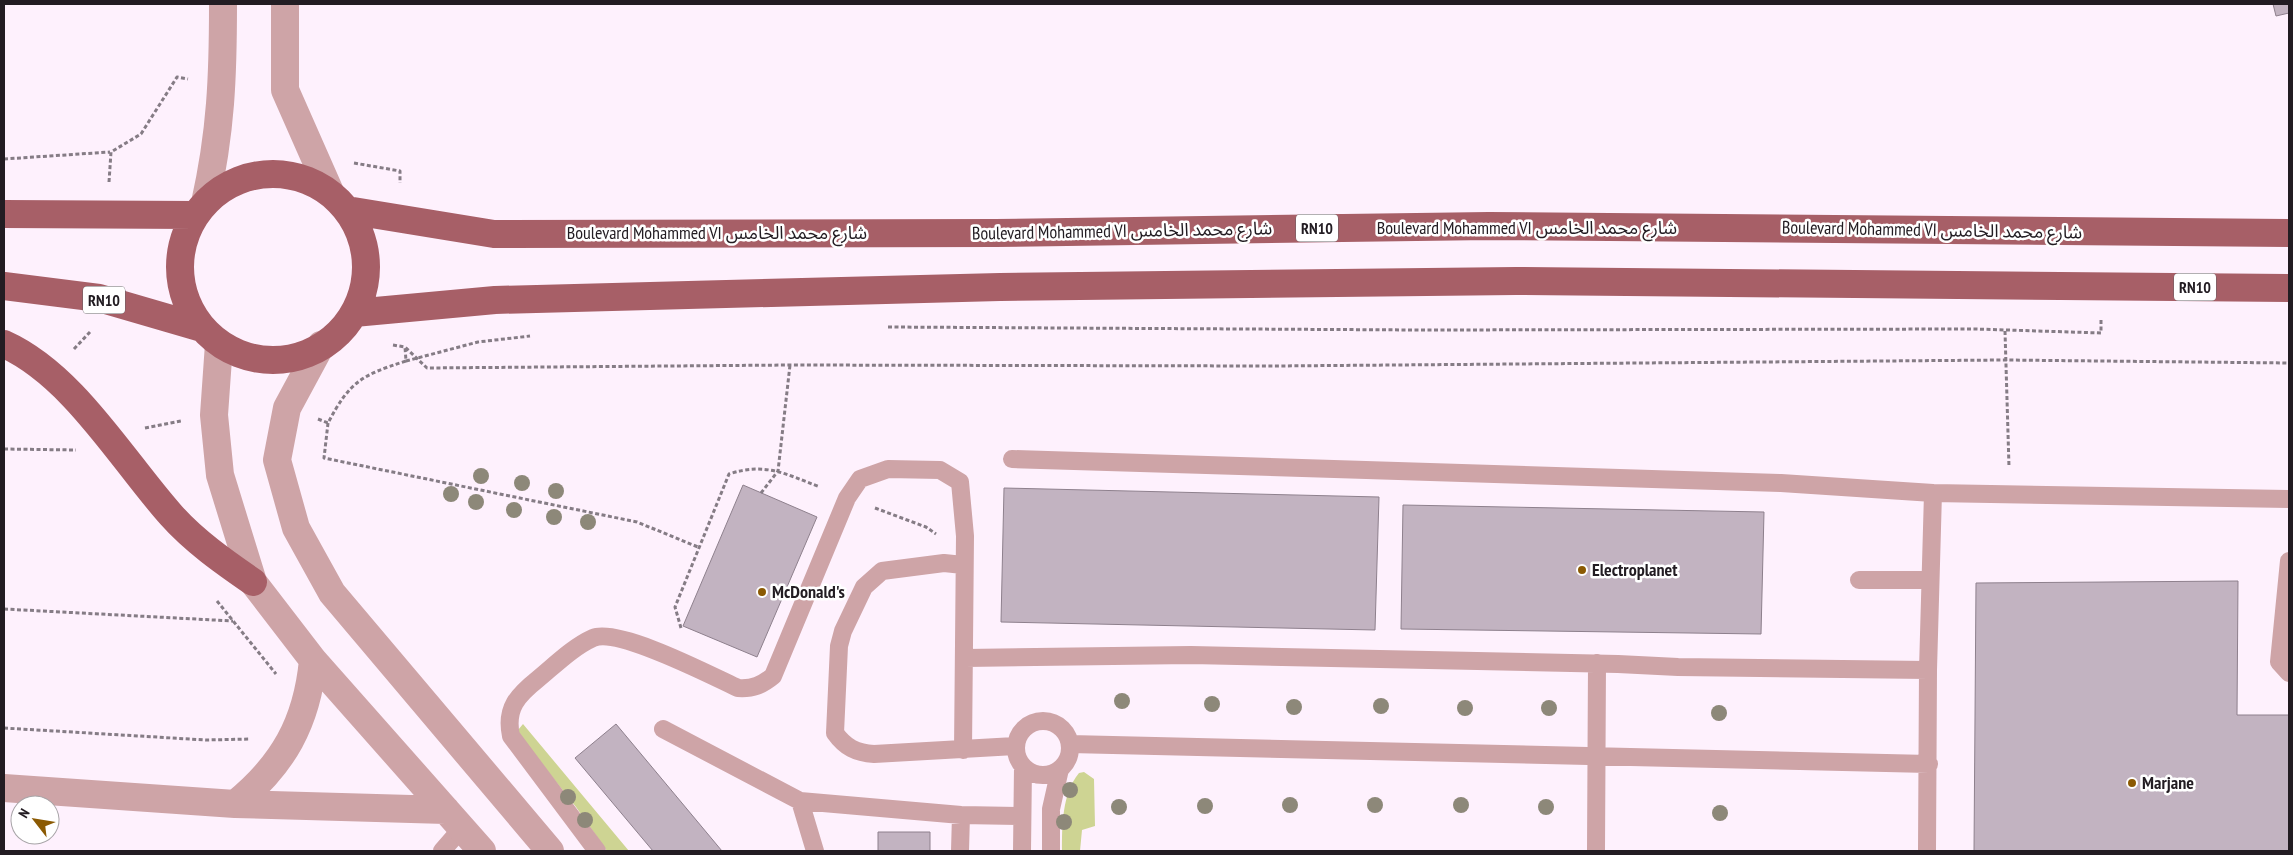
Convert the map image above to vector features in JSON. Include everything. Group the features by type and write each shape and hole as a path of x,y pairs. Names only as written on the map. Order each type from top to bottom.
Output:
{"main road":[{"name":"RN10","path":"211,336 189,308 181,285 180,261 184,237 200,209 227,186 252,176 279,173 306,178 339,201"},
{"name":"Boulevard Mohammed VI شارع محمد الخامس","path":"339,201 494,234 986,233 1489,226 2289,233"},
{"path":"338,330 362,293 366,272 364,250 360,236 339,201"},
{"path":"4,214 107,214 200,209"},
{"name":"RN10","path":"4,286 99,298 211,336 242,355 268,360 294,358 338,330 399,309 495,300 1000,287 1506,281 2289,288"},
{"path":"4,344 19,351 59,383 106,434 171,516 218,558 253,582"}],"street":[{"path":"200,209 215,158 223,86 223,4"},
{"path":"285,4 285,90 339,201"},
{"path":"338,330 287,408 277,460 296,528 332,593 550,851"},
{"path":"211,336 214,415 220,475 253,582 314,660 482,851"},
{"path":"235,804 256,786 275,765 291,742 301,720 311,688 314,660"},
{"path":"4,788 454,819"}],"lane":[{"path":"1012,459 1781,484 1933,493 2010,492 2289,499"},
{"path":"597,851 511,736 509,726 511,710 518,695 571,652 595,637 622,638 738,688 750,688 764,684 773,676 847,498 860,479 888,469 940,470 960,482 965,536 963,565 965,658 962,750"},
{"path":"1928,851 1928,670 1933,493"},
{"path":"2289,561 2286,623 2279,662 2289,673"},
{"path":"963,565 944,563 882,571 864,587 843,631 839,646 834,734 850,749 862,753 962,750 1015,746"},
{"path":"1859,580 1930,580"},
{"path":"965,658 1191,655 1597,663 1678,667 1928,670"},
{"path":"1596,851 1595,756 1597,663"},
{"path":"1048,721 1058,725 1066,733 1070,744 1067,762 1060,769 1041,776 1031,773 1023,767 1017,757 1015,746 1019,735 1026,727 1036,722 1048,721"},
{"path":"663,729 800,801 961,815 1022,816"},
{"path":"1070,744 1929,764"},
{"path":"1022,851 1023,767"},
{"path":"1051,851 1051,808 1060,769"},
{"path":"800,801 815,851"},
{"path":"960,851 961,815"},
{"path":"442,851 454,819"}],"path":[{"path":"4,159 111,152 141,134 178,77 223,86"},
{"path":"107,214 111,152"},
{"path":"878,326 2102,333 2100,286"},
{"path":"70,354 95,325 99,298"},
{"path":"399,309 406,361"},
{"path":"338,330 405,348 427,368 790,365 1283,366 2005,360 2289,364"},
{"path":"2005,331 2010,492"},
{"path":"534,335 478,342 415,357 380,369 361,379 342,396 328,423 324,458 637,522 698,547"},
{"path":"761,493 778,471 790,365"},
{"path":"287,408 328,423"},
{"path":"142,428 214,415"},
{"path":"4,449 80,450"},
{"path":"665,656 682,634 675,607 729,474 750,468 778,471 926,527 935,533 945,544 944,563"},
{"path":"4,609 234,621"},
{"path":"4,728 206,740 252,739"}],"green space":[{"path":"523,724 629,851 607,851 576,807 519,735 518,730"},
{"path":"1084,772 1094,779 1095,826 1082,830 1080,851 1062,851 1066,800 1073,781 1079,773"}],"building":[{"path":"2273,4 2289,4 2289,13 2276,16"},
{"path":"743,485 817,517 757,657 683,626"},
{"path":"1004,488 1379,497 1375,630 1001,622"},
{"name":"Electroplanet","path":"1403,505 1764,512 1761,634 1401,629"},
{"name":"Marjane","path":"2238,581 2237,715 2289,715 2289,851 1974,851 1976,583"},
{"path":"616,724 722,851 653,851 575,758"},
{"path":"878,832 930,832 930,851 878,851"}],"place":[{"name":"Electroplanet","path":"1582,570"},
{"name":"McDonald's","path":"762,592"},
{"name":"Marjane","path":"2132,783"}]}
